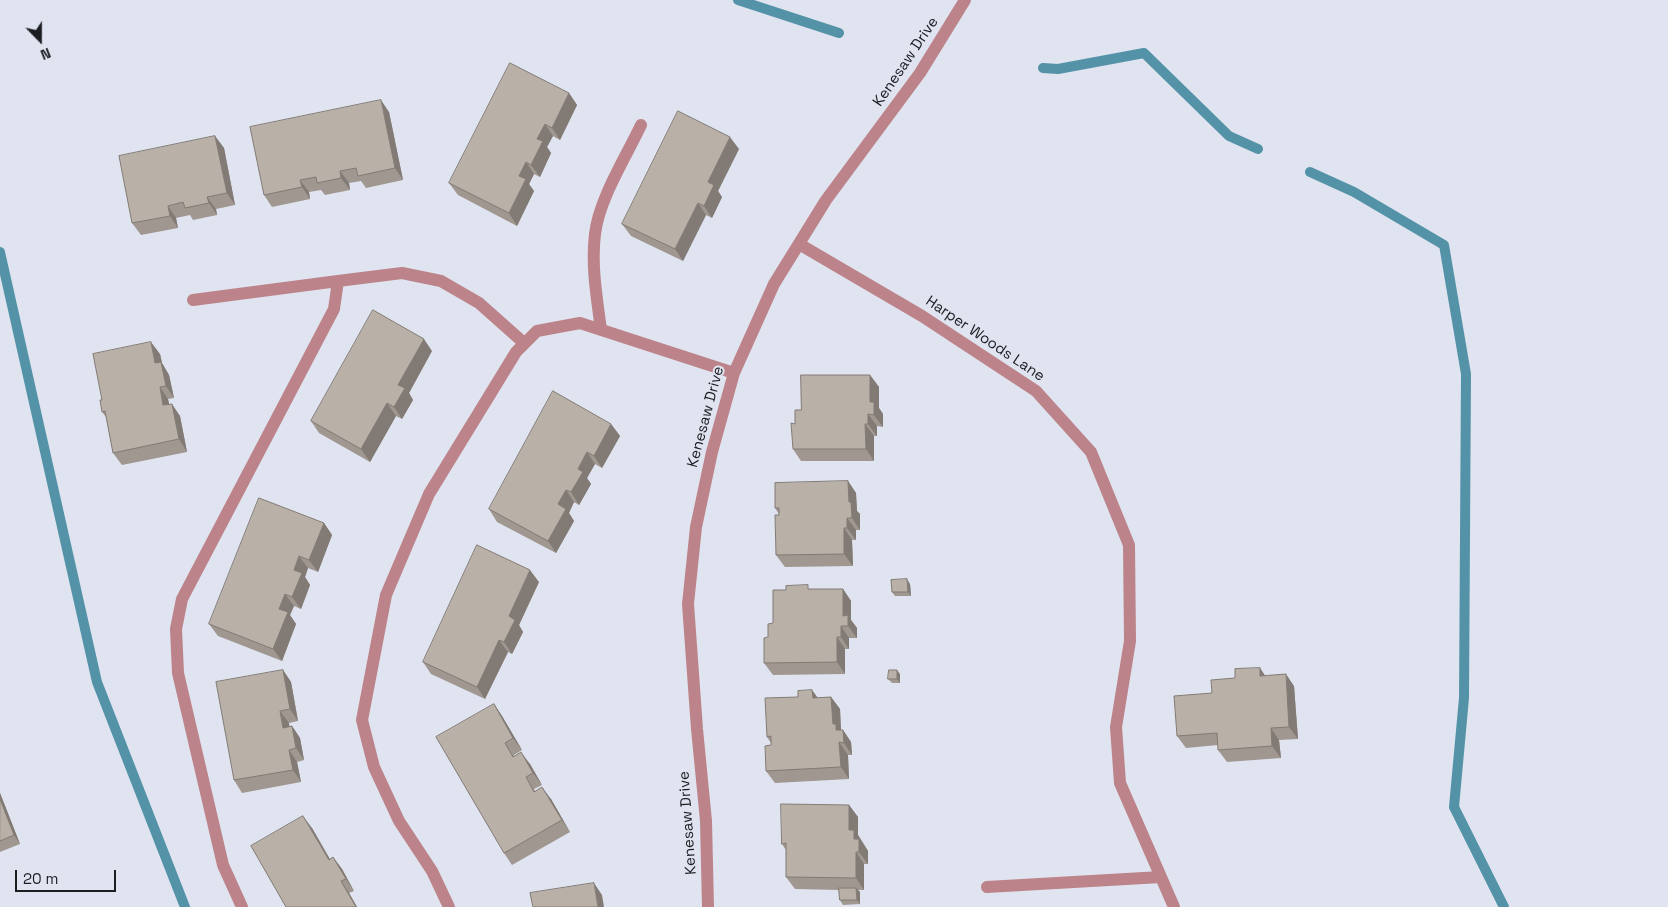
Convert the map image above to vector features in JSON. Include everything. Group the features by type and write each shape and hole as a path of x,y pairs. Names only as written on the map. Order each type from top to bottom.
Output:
{"street":[{"name":"Kenesaw Drive","path":"708,907 706,821 688,604 696,527 712,452 734,373 774,284 826,200 920,74 965,0"},
{"path":"601,330 593,271 595,233 603,203 641,125"},
{"name":"Harper Woods Lane","path":"799,244 922,316 1036,391 1091,452 1129,545 1130,641 1116,727 1120,783 1174,907"},
{"path":"193,300 402,273 441,281 479,303 524,343"},
{"path":"242,907 223,865 178,673 176,629 182,599 334,309 338,281"},
{"path":"449,907 432,871 399,821 374,767 362,720 386,595 429,494 516,352 536,331 580,322 734,373"},
{"path":"987,887 1161,877"}],"building":[{"path":"510,63 569,93 552,128 545,124 537,139 543,141 531,165 526,162 519,176 526,179 509,213 449,183"},
{"path":"381,100 395,168 358,176 356,168 340,171 341,178 317,183 316,177 300,180 302,187 264,195 250,127"},
{"path":"678,111 730,137 708,182 714,185 704,206 698,203 675,249 622,224"},
{"path":"215,136 227,193 207,197 209,203 185,208 183,202 168,206 170,216 132,223 119,156"},
{"path":"373,310 424,339 398,385 405,388 394,407 387,403 361,449 311,421"},
{"path":"151,342 155,363 161,362 166,386 160,387 163,405 172,404 179,439 113,453 105,411 102,412 100,400 102,400 93,354"},
{"path":"801,375 870,375 870,402 874,402 874,415 868,414 868,424 865,424 866,449 793,449 791,423 795,424 795,410 801,410"},
{"path":"553,391 611,424 594,456 587,452 578,469 583,472 571,492 566,490 558,504 566,509 548,541 489,509"},
{"path":"848,481 852,518 847,518 847,528 844,528 844,554 776,555 775,515 779,515 779,508 775,508 775,483"},
{"path":"259,498 324,523 309,560 299,556 294,570 302,573 292,597 285,594 279,609 288,612 273,649 209,624"},
{"path":"477,545 530,570 509,616 515,620 504,642 499,640 477,687 423,662"},
{"path":"907,579 908,592 892,592 891,580"},
{"path":"808,585 808,589 843,589 843,616 848,615 848,626 841,626 841,637 837,637 837,662 764,663 764,638 768,637 768,624 773,623 773,590 786,590 786,586"},
{"path":"1260,668 1260,676 1286,674 1289,727 1271,728 1272,746 1218,750 1217,733 1177,736 1174,696 1212,693 1211,680 1235,678 1235,669"},
{"path":"283,670 290,709 280,711 283,728 292,726 296,748 289,750 293,770 234,780 216,682"},
{"path":"889,670 897,670 897,679 888,679"},
{"path":"812,690 813,698 831,697 833,724 836,724 836,730 843,730 844,743 839,742 841,767 766,771 765,746 771,745 771,736 767,737 765,698 798,697 798,691"},
{"path":"494,704 513,738 505,743 513,757 521,752 533,773 526,777 534,792 542,787 562,820 504,853 436,737"},
{"path":"0,799 14,835 0,841"},
{"path":"781,804 849,805 849,830 854,830 854,839 859,839 859,852 856,852 856,878 786,877 786,843 782,844"},
{"path":"303,816 329,860 333,857 346,879 341,881 356,907 286,907 251,846"},
{"path":"594,883 598,907 533,907 530,893"},
{"path":"839,888 856,888 857,900 840,900"}],"waterway":[{"path":"738,0 839,33"},
{"path":"1043,68 1058,69 1144,53 1229,136 1258,149"},
{"path":"1310,172 1354,192 1444,245 1466,374 1464,698 1454,807 1504,907"},
{"path":"0,252 97,682 185,907"}]}
